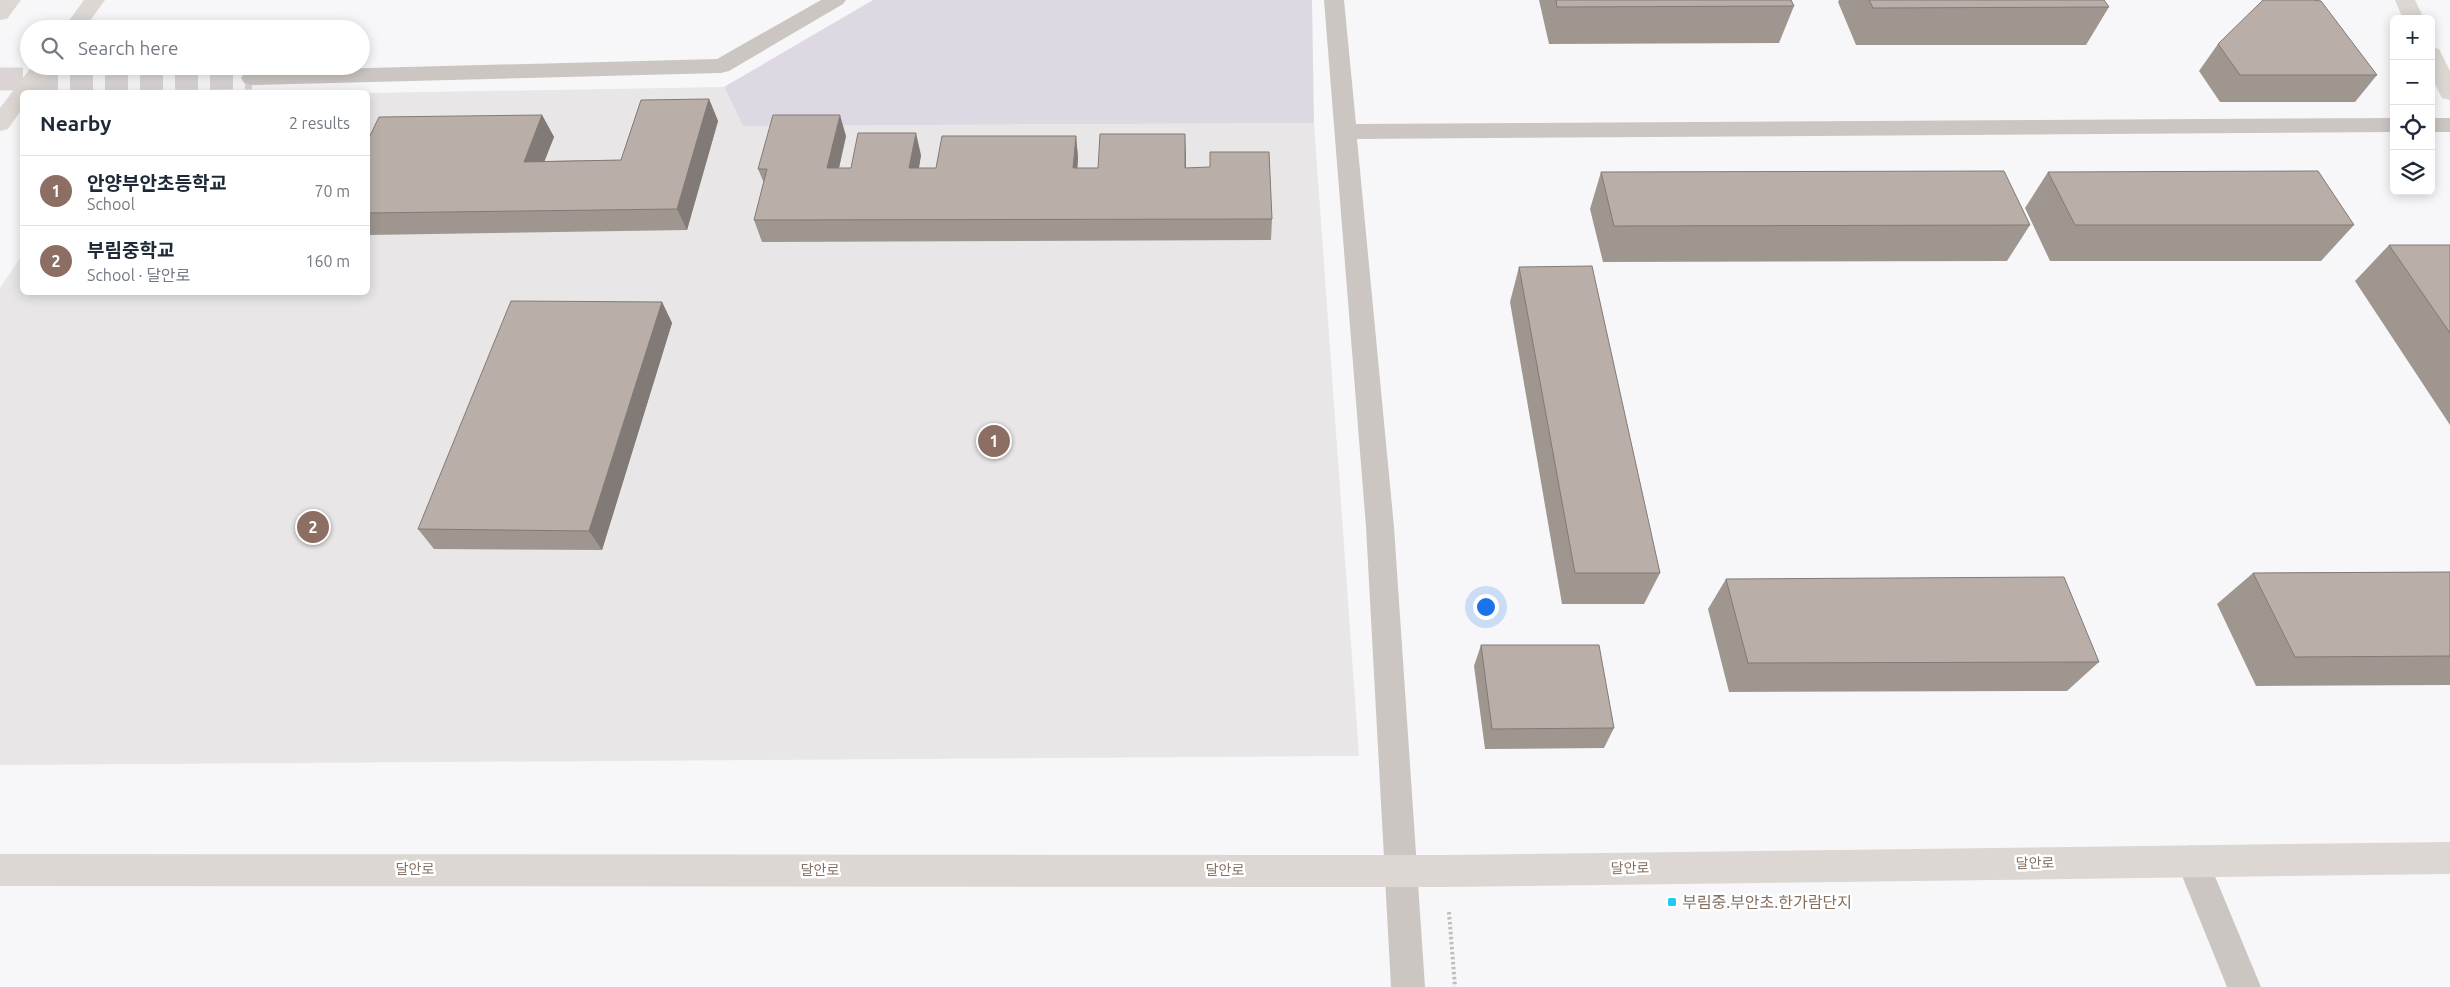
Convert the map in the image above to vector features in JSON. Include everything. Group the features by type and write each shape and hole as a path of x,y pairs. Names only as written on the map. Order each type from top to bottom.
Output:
{"street":[{"path":"0,14 11,0"},
{"path":"80,20 95,0"},
{"path":"370,75 721,66 836,0"},
{"path":"1334,0 1380,527 1408,987"},
{"path":"2405,0 2412,15"},
{"path":"2434,60 2450,93"},
{"path":"25,90 37,75"},
{"path":"252,78 369,75"},
{"path":"0,124 20,97"},
{"path":"1347,132 2390,125"},
{"path":"2435,125 2450,125"},
{"name":"달안로","path":"0,870 1446,871 2450,858"},
{"path":"2192,861 2244,987"}],"path":[{"path":"1446,871 1455,987"}],"shaded area":[{"path":"873,0 1312,0 1314,123 743,126 724,87"},
{"path":"724,87 743,126 1314,123 1359,756 0,765 0,288 20,258 20,295 370,295 370,93"}],"building":[{"path":"1556,0 1791,0 1794,6 1557,7"},
{"path":"1869,0 2104,0 2109,7 1873,8"},
{"path":"2263,0 2321,1 2377,75 2240,75 2218,44"},
{"path":"709,99 677,209 370,213 370,136 379,117 542,115 524,162 621,160 641,100"},
{"path":"773,115 840,115 827,168 851,168 858,133 916,133 909,168 936,168 942,136 1076,136 1073,168 1098,168 1100,134 1185,134 1185,168 1210,167 1210,152 1269,152 1272,219 754,220 767,169 758,169"},
{"path":"2004,171 2030,225 1614,226 1601,172"},
{"path":"2318,171 2354,225 2075,225 2048,172"},
{"path":"2389,245 2450,245 2450,333"},
{"path":"1592,266 1660,573 1575,573 1519,267"},
{"path":"511,301 662,302 589,531 418,529"},
{"path":"2450,572 2450,656 2295,657 2253,573"},
{"path":"2064,577 2099,662 1748,663 1726,579"},
{"path":"1481,645 1599,645 1614,728 1492,729"}],"tunnel":[{"path":"0,79 252,78"}],"place":[{"name":"안양부안초등학교","path":"994,441"},
{"name":"부림중학교","path":"313,527"},
{"name":"부림중.부안초.한가람단지","path":"1672,902"}]}
